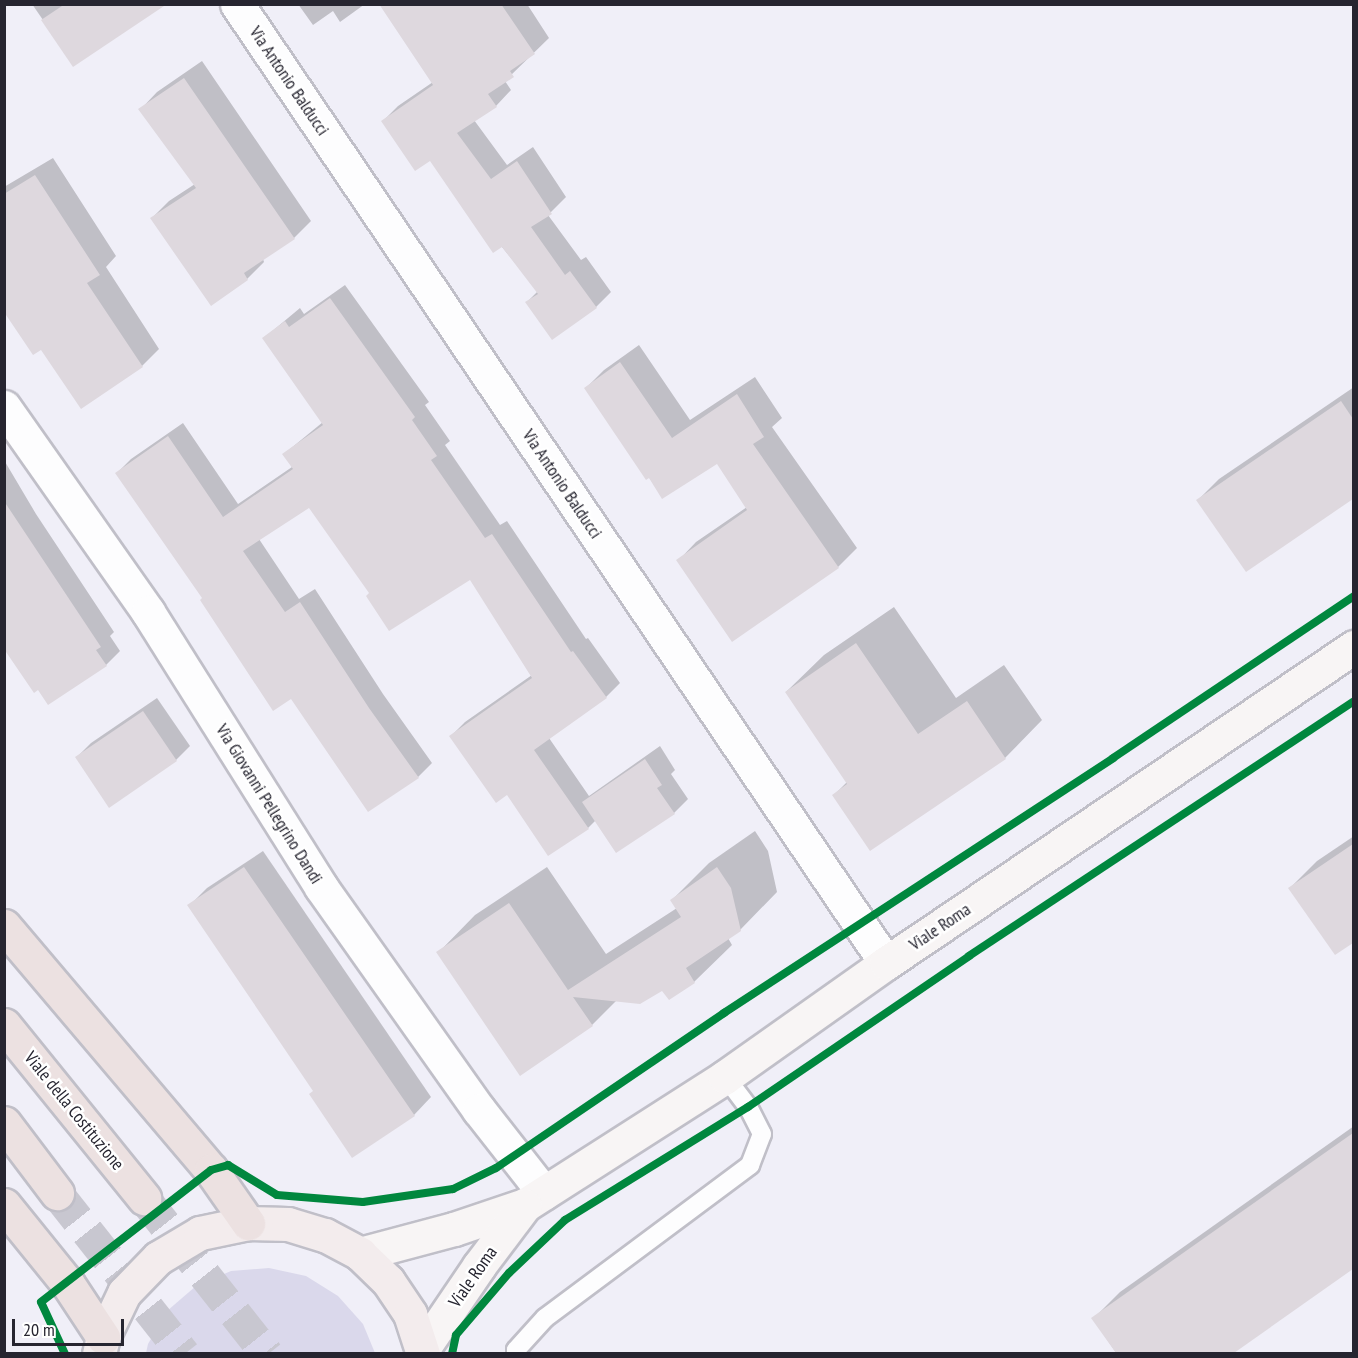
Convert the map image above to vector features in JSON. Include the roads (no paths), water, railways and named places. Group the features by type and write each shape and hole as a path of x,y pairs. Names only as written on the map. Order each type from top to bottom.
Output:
{"highway":[{"path":"4,926 211,1170 248,1223"},
{"name":"Viale della Costituzione","path":"4,1025 144,1198"},
{"path":"4,1123 57,1193"},
{"path":"4,1205 68,1284 101,1345"}],"main road":[{"name":"Viale Roma","path":"360,1254 454,1229 535,1199 725,1077 886,963 1353,647"},
{"name":"Viale Roma","path":"423,1352 479,1266 535,1199"},
{"path":"101,1345 124,1293 158,1258 200,1233 248,1223 288,1224 325,1235 360,1254 388,1281 410,1314 423,1352"}],"street":[{"name":"Via Antonio Balducci","path":"237,4 886,963"},
{"name":"Via Giovanni Pellegrino Dandi","path":"4,407 148,612 321,887 479,1110 535,1199"}],"lane":[{"path":"516,1353 516,1350 545,1318 750,1166 762,1134 748,1107 725,1077"}],"tunnel":[{"path":"57,1193 184,1354"},
{"path":"144,1198 267,1354"}]}
